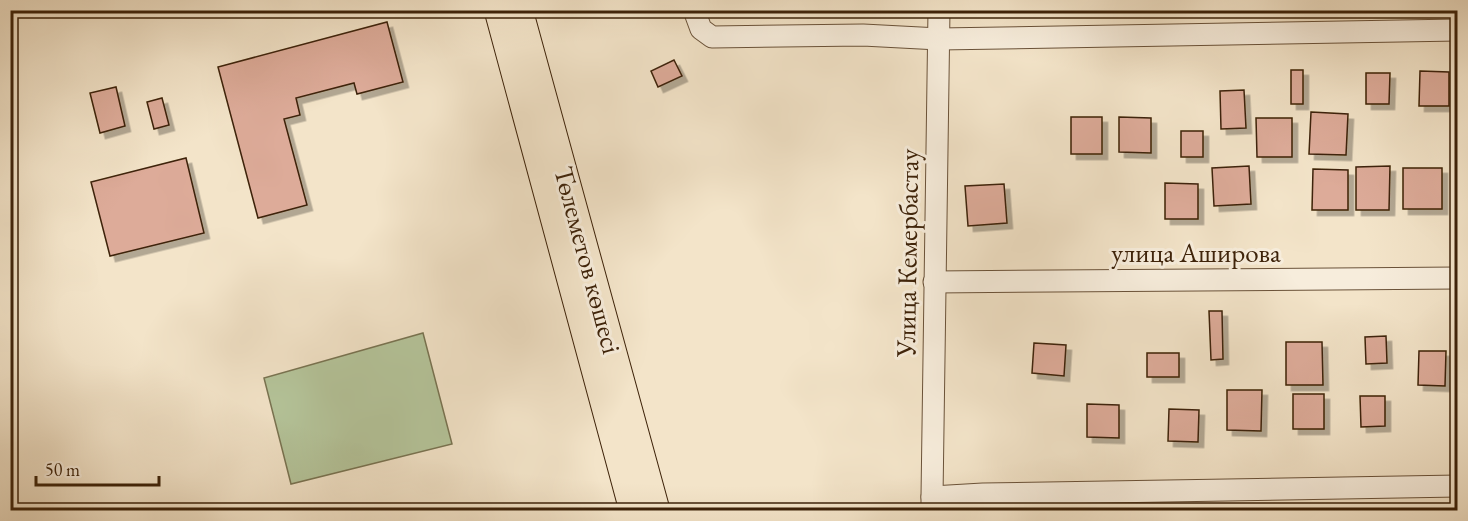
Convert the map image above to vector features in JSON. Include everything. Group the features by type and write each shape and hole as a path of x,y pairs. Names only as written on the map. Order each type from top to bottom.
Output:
{"main road":[{"name":"Төлеметов көшесі","path":"498,10 633,510"},
{"name":"Төлеметов көшесі","path":"519,10 656,510"}],"street":[{"path":"694,10 701,29 712,37 862,35 939,39 1458,30"},
{"name":"Улица Кемербастау","path":"932,504 939,10"},
{"name":"улица Аширова","path":"934,282 1458,278"},
{"path":"932,504 995,494 1458,486"}],"green space":[{"path":"423,333 452,444 291,484 264,378"}],"building":[{"path":"387,22 403,82 357,94 354,83 296,98 300,115 284,119 307,205 258,218 218,67"},
{"path":"674,60 682,76 658,87 651,71"},
{"path":"1291,70 1303,70 1303,104 1291,104"},
{"path":"1420,71 1449,72 1449,106 1419,106"},
{"path":"1366,73 1390,73 1389,104 1366,104"},
{"path":"116,87 125,126 100,133 90,93"},
{"path":"1244,90 1246,128 1221,129 1220,91"},
{"path":"162,98 169,125 154,129 147,102"},
{"path":"1311,112 1348,114 1346,155 1309,154"},
{"path":"1071,117 1102,117 1102,154 1071,154"},
{"path":"1119,117 1151,118 1151,153 1119,152"},
{"path":"1256,118 1292,118 1292,157 1257,157"},
{"path":"1181,131 1203,131 1203,157 1181,157"},
{"path":"186,158 204,233 110,256 91,182"},
{"path":"1249,166 1251,204 1214,206 1212,168"},
{"path":"1390,166 1389,210 1356,210 1356,167"},
{"path":"1403,168 1442,168 1442,209 1403,209"},
{"path":"1313,169 1348,170 1348,210 1312,210"},
{"path":"1165,183 1198,184 1198,219 1165,219"},
{"path":"1004,184 1007,223 968,226 965,186"},
{"path":"1209,311 1222,311 1223,359 1211,360"},
{"path":"1386,336 1387,363 1366,364 1365,337"},
{"path":"1286,342 1322,342 1323,385 1286,385"},
{"path":"1034,343 1066,345 1064,376 1032,373"},
{"path":"1419,351 1446,351 1445,386 1418,385"},
{"path":"1147,353 1179,353 1179,377 1147,377"},
{"path":"1227,390 1262,390 1261,431 1227,430"},
{"path":"1293,394 1324,394 1324,429 1293,429"},
{"path":"1360,396 1385,396 1385,426 1361,427"},
{"path":"1087,404 1119,405 1119,438 1087,437"},
{"path":"1169,409 1199,410 1198,442 1168,441"}]}
